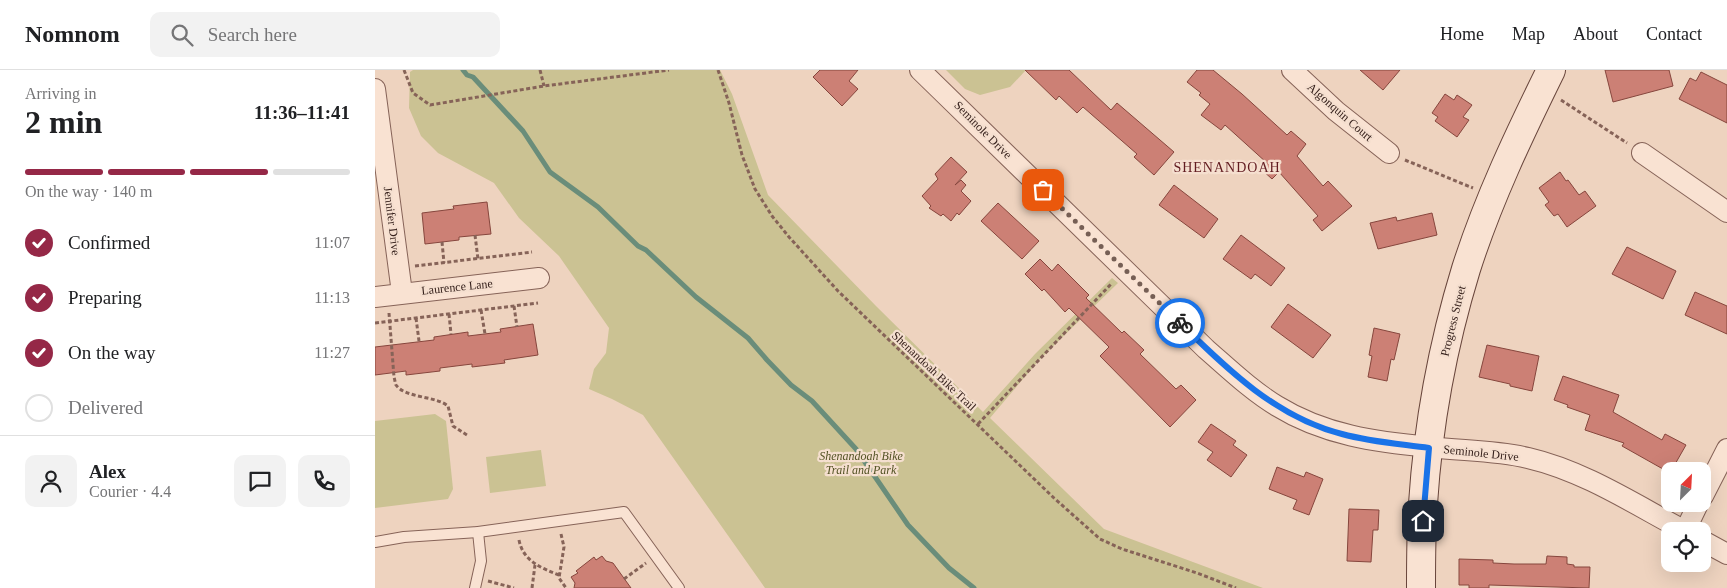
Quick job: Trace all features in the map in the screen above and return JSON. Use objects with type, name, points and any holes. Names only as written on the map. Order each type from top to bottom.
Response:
[{"type":"street","name":"Seminole Drive","points":[[920,70],[1206,349],[1277,406],[1306,422],[1343,435],[1429,448],[1506,454],[1553,465],[1592,481],[1668,522]]},
{"type":"street","name":"Algonquin Court","points":[[1292,70],[1336,110],[1389,153]]},
{"type":"street","name":"Progress Street","points":[[1421,588],[1423,505],[1429,448],[1450,329],[1466,270],[1493,197],[1515,144],[1551,70]]},
{"type":"street","name":"Jennifer Drive","points":[[375,89],[402,293]]},
{"type":"street","points":[[1642,152],[1727,212]]},
{"type":"street","name":"Laurence Lane","points":[[375,296],[539,278]]},
{"type":"street","points":[[1711,480],[1727,449]]},
{"type":"street","points":[[1711,545],[1727,554]]},
{"type":"lane","points":[[375,542],[404,537],[478,532],[623,512],[679,588]]},
{"type":"lane","points":[[475,588],[481,561],[478,532]]},
{"type":"path","points":[[405,70],[413,93],[430,105],[544,86],[669,70]]},
{"type":"path","points":[[540,70],[544,86]]},
{"type":"path","name":"Shenandoah Bike Trail","points":[[718,70],[729,103],[746,169],[755,190],[772,216],[802,253],[838,291],[1100,539],[1122,549],[1197,573],[1236,588]]},
{"type":"path","points":[[1558,98],[1642,152]]},
{"type":"path","points":[[1389,153],[1493,197]]},
{"type":"path","points":[[475,235],[478,259]]},
{"type":"path","points":[[442,242],[444,263]]},
{"type":"path","points":[[398,268],[532,252]]},
{"type":"path","points":[[978,424],[1125,270]]},
{"type":"path","points":[[375,324],[538,303]]},
{"type":"path","points":[[514,306],[517,326]]},
{"type":"path","points":[[481,310],[485,334]]},
{"type":"path","points":[[449,314],[451,334]]},
{"type":"path","points":[[416,318],[419,342]]},
{"type":"path","points":[[390,327],[396,386],[405,392],[442,401],[448,406],[453,426],[467,435]]},
{"type":"path","points":[[563,543],[559,578],[566,588]]},
{"type":"path","points":[[520,548],[535,565],[559,575]]},
{"type":"path","points":[[624,578],[645,564]]},
{"type":"path","points":[[532,588],[535,565]]},
{"type":"path","points":[[501,585],[514,588]]},
{"type":"green space","name":"Shenandoah Bike Trail and Park","points":[[413,70],[720,70],[732,94],[768,195],[983,412],[1035,354],[1112,278],[1118,283],[1040,359],[990,418],[1104,529],[1263,588],[765,588],[643,415],[589,389],[594,369],[606,353],[609,328],[559,256],[519,218],[494,183],[438,153],[421,136],[409,108],[410,72]]},
{"type":"green space","points":[[946,70],[1026,70],[1010,87],[980,95],[965,89]]},
{"type":"green space","points":[[435,414],[446,421],[453,489],[448,499],[375,508],[375,421]]},
{"type":"green space","points":[[541,450],[546,486],[490,493],[486,457]]},
{"type":"building","points":[[820,70],[858,70],[849,81],[858,89],[842,106],[813,77]]},
{"type":"building","points":[[1025,70],[1069,70],[1111,110],[1117,103],[1174,152],[1154,175],[1134,157],[1137,154],[1083,107],[1077,113],[1059,96],[1056,100]]},
{"type":"building","points":[[1197,70],[1213,70],[1287,135],[1291,131],[1306,144],[1297,156],[1323,186],[1328,181],[1352,206],[1322,231],[1313,220],[1318,216],[1279,172],[1272,179],[1261,169],[1267,163],[1225,125],[1221,130],[1201,115],[1210,104],[1199,95],[1201,93],[1187,82]]},
{"type":"building","points":[[1360,70],[1400,70],[1383,90]]},
{"type":"building","points":[[1605,70],[1669,70],[1673,86],[1613,102]]},
{"type":"building","points":[[1701,72],[1727,85],[1727,123],[1679,99],[1690,78],[1696,81]]},
{"type":"building","points":[[1445,94],[1454,100],[1457,95],[1472,105],[1463,117],[1469,120],[1457,137],[1435,121],[1438,117],[1432,113]]},
{"type":"building","points":[[951,157],[967,172],[955,185],[961,180],[966,185],[961,191],[971,201],[951,221],[943,214],[941,216],[929,208],[931,206],[922,196],[938,179],[935,174]]},
{"type":"building","points":[[1560,172],[1579,195],[1585,191],[1596,206],[1567,227],[1558,214],[1554,216],[1545,205],[1549,202],[1539,188]]},
{"type":"building","points":[[1174,185],[1218,219],[1204,238],[1159,205]]},
{"type":"building","points":[[487,202],[491,234],[459,237],[459,240],[425,244],[422,213],[454,209],[453,206]]},
{"type":"building","points":[[998,203],[1039,241],[1022,259],[981,221]]},
{"type":"building","points":[[1432,213],[1437,235],[1378,249],[1370,223],[1396,217],[1397,221]]},
{"type":"building","points":[[1241,235],[1285,268],[1271,286],[1255,274],[1251,279],[1223,259]]},
{"type":"building","points":[[1627,247],[1676,271],[1663,299],[1612,274]]},
{"type":"building","points":[[1040,259],[1052,271],[1058,264],[1089,295],[1086,298],[1122,333],[1124,331],[1144,350],[1140,354],[1176,389],[1181,385],[1196,400],[1170,427],[1100,356],[1109,347],[1069,308],[1065,312],[1044,289],[1042,291],[1025,274]]},
{"type":"building","points":[[1695,292],[1727,306],[1727,334],[1685,315]]},
{"type":"building","points":[[1288,304],[1331,335],[1313,358],[1271,327]]},
{"type":"building","points":[[533,324],[538,355],[504,360],[505,363],[472,367],[472,364],[440,368],[440,371],[406,375],[406,371],[375,375],[375,347],[434,340],[434,337],[468,332],[468,336],[501,332],[500,329]]},
{"type":"building","points":[[1374,328],[1400,334],[1394,360],[1391,359],[1387,381],[1368,377],[1372,356],[1369,355]]},
{"type":"building","points":[[1487,345],[1539,356],[1532,391],[1479,377]]},
{"type":"building","points":[[1563,376],[1619,395],[1613,412],[1662,440],[1665,434],[1686,445],[1676,462],[1661,462],[1661,468],[1622,446],[1624,443],[1585,430],[1590,415],[1554,400]]},
{"type":"building","points":[[1211,424],[1236,441],[1233,445],[1247,455],[1231,477],[1207,460],[1213,452],[1198,442]]},
{"type":"building","points":[[1277,467],[1304,477],[1306,472],[1323,479],[1309,515],[1293,509],[1297,500],[1269,489]]},
{"type":"building","points":[[1349,509],[1379,510],[1378,530],[1373,530],[1371,562],[1347,561]]},
{"type":"building","points":[[602,556],[606,561],[613,563],[631,588],[574,588],[575,583],[571,577],[578,573],[576,571],[594,557],[596,560]]},
{"type":"building","points":[[1547,556],[1567,557],[1567,564],[1574,565],[1574,567],[1590,567],[1589,588],[1489,585],[1489,588],[1469,588],[1469,585],[1459,585],[1459,559],[1493,560],[1493,563],[1546,564]]},
{"type":"waterway","points":[[463,70],[467,75],[473,77],[523,131],[550,172],[598,207],[638,246],[646,250],[696,297],[748,338],[791,385],[812,401],[856,449],[908,525],[949,568],[974,588]]},
{"type":"way so far","points":[[1043,190],[1180,323]]},
{"type":"district","name":"SHENANDOAH","points":[[1227,167]]},
{"type":"route","points":[[1180,323],[1206,349],[1261,395],[1306,422],[1343,435],[1429,448],[1423,521]]}]
